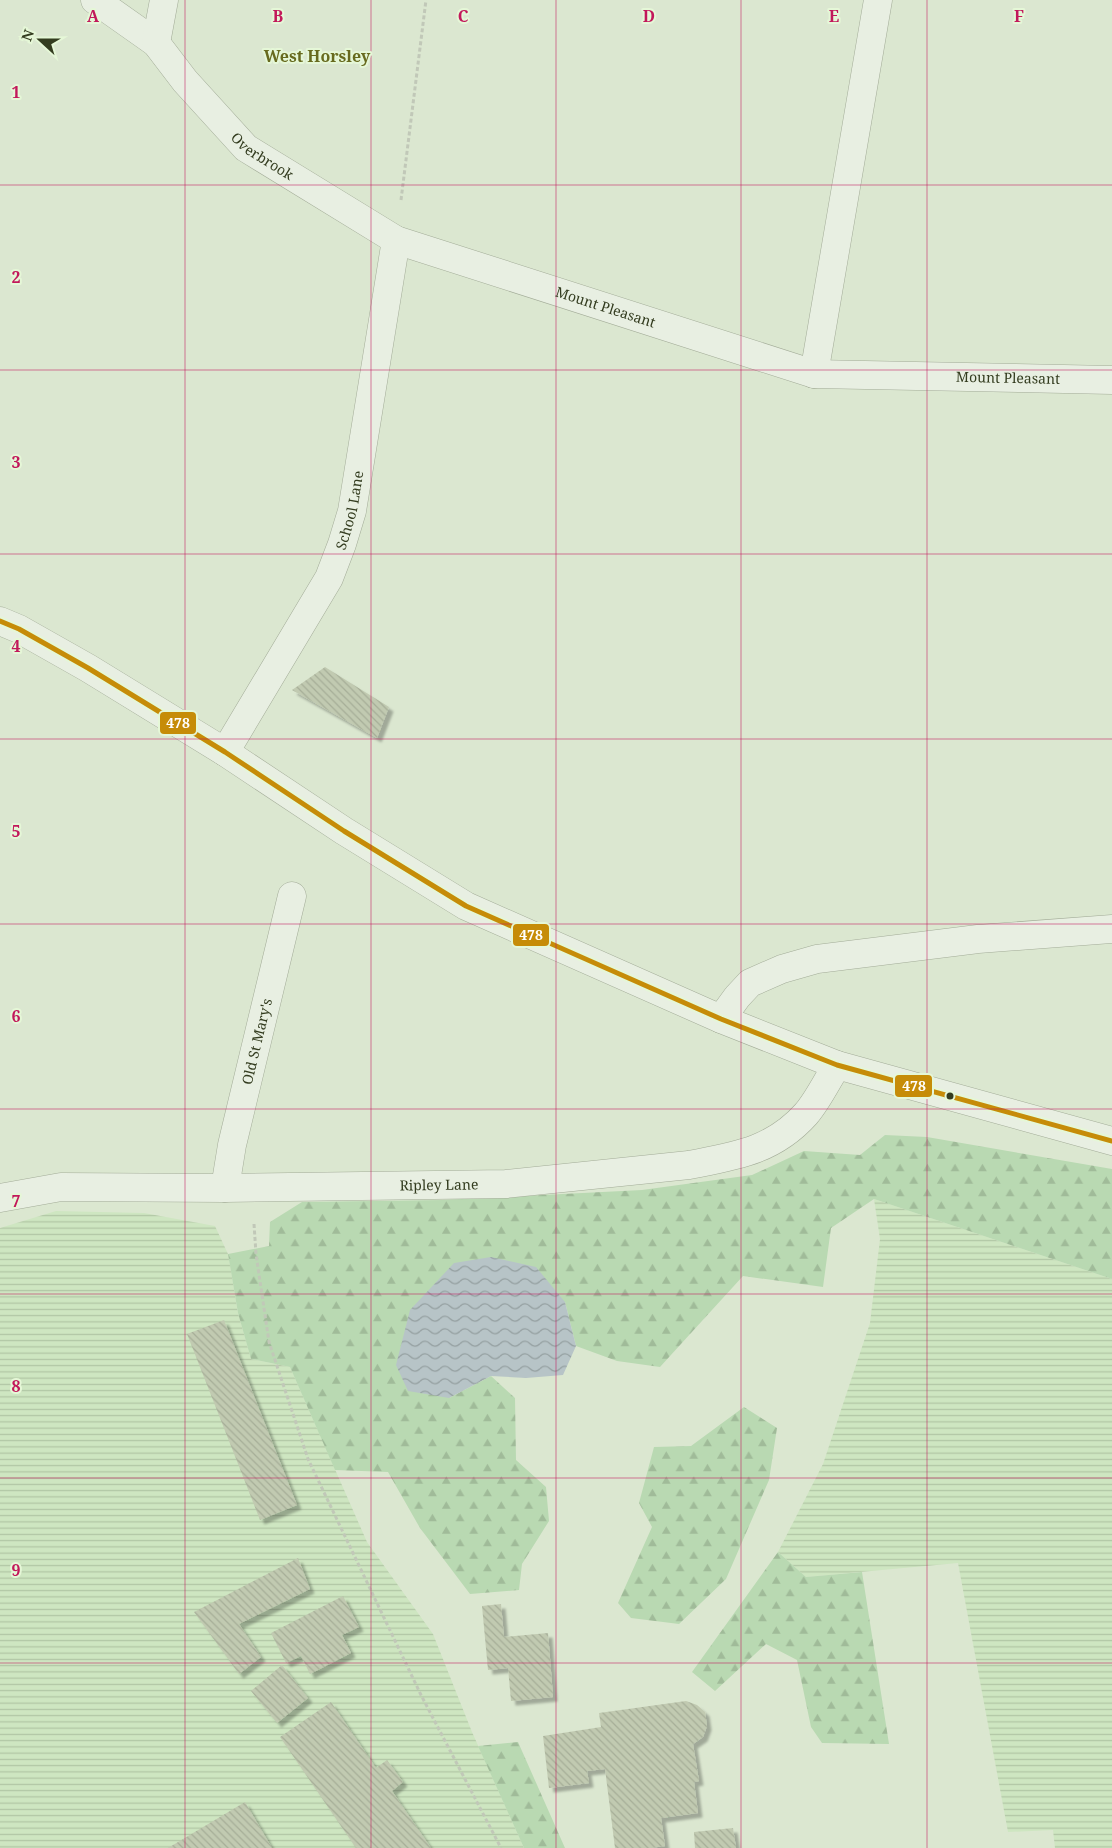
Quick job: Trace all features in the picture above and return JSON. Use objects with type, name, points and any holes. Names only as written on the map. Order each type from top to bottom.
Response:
[{"type":"street","name":"Overbrook","points":[[96,0],[156,43],[185,81],[246,148],[396,240]]},
{"type":"street","points":[[156,43],[164,0]]},
{"type":"street","points":[[814,374],[878,0]]},
{"type":"street","name":"Mount Pleasant","points":[[396,240],[814,374],[1112,380]]},
{"type":"street","name":"School Lane","points":[[225,752],[329,578],[342,544],[352,511],[396,240]]},
{"type":"street","points":[[0,621],[19,629],[88,668],[225,752],[344,831],[466,906],[721,1018],[836,1065],[1112,1141]]},
{"type":"street","name":"Old St Mary's","points":[[238,1188],[232,1145],[292,896]]},
{"type":"street","points":[[721,1018],[750,983],[782,969],[818,959],[978,939],[1112,930]]},
{"type":"street","name":"Ripley Lane","points":[[0,1198],[61,1187],[238,1188],[506,1184],[628,1172],[718,1159],[762,1147],[785,1134],[807,1112],[836,1065]]},
{"type":"path","points":[[396,240],[426,0]]},
{"type":"path","points":[[238,1188],[256,1254],[268,1342],[308,1459],[417,1686],[501,1848]]},
{"type":"green space","points":[[885,1135],[927,1137],[1112,1169],[1112,1279],[874,1199],[831,1228],[823,1287],[743,1276],[660,1367],[617,1361],[576,1346],[565,1302],[449,1398],[491,1376],[515,1398],[516,1460],[546,1487],[549,1521],[522,1564],[519,1590],[470,1594],[420,1528],[388,1472],[335,1470],[290,1367],[251,1359],[238,1313],[228,1254],[269,1246],[270,1222],[302,1202],[442,1200],[642,1190],[752,1175],[804,1151],[860,1155]]},
{"type":"green space","points":[[874,1199],[1112,1279],[1112,1848],[1055,1848],[1053,1830],[1008,1832],[958,1563],[806,1577],[778,1552],[823,1464],[870,1323],[880,1239]]},
{"type":"green space","points":[[56,1211],[144,1213],[215,1226],[228,1254],[238,1313],[251,1359],[290,1367],[367,1542],[433,1634],[472,1732],[524,1848],[0,1848],[0,1228]]},
{"type":"green space","points":[[744,1407],[777,1428],[769,1480],[726,1579],[679,1624],[631,1618],[618,1603],[652,1527],[639,1503],[654,1447],[691,1446]]},
{"type":"green space","points":[[778,1552],[806,1577],[862,1572],[889,1744],[822,1743],[811,1727],[797,1660],[766,1644],[715,1691],[692,1672]]},
{"type":"green space","points":[[518,1742],[565,1848],[524,1848],[478,1746]]},
{"type":"water","points":[[491,1257],[536,1267],[565,1302],[576,1346],[563,1375],[526,1378],[491,1376],[449,1398],[408,1391],[396,1365],[410,1310],[454,1263]]},
{"type":"building","points":[[325,667],[389,707],[377,738],[292,690]]},
{"type":"building","points":[[224,1320],[297,1505],[260,1520],[187,1334]]},
{"type":"building","points":[[298,1558],[310,1589],[239,1624],[261,1657],[239,1674],[194,1612]]},
{"type":"building","points":[[343,1596],[359,1627],[342,1635],[351,1653],[310,1674],[301,1656],[286,1663],[271,1633]]},
{"type":"building","points":[[501,1604],[504,1637],[548,1633],[553,1697],[511,1701],[508,1668],[488,1670],[482,1606]]},
{"type":"building","points":[[282,1665],[308,1698],[277,1723],[251,1691]]},
{"type":"building","points":[[686,1701],[697,1705],[705,1712],[707,1726],[703,1737],[693,1744],[699,1781],[694,1782],[698,1813],[661,1818],[665,1846],[615,1848],[605,1769],[587,1771],[589,1783],[549,1788],[543,1736],[601,1727],[599,1713]]},
{"type":"building","points":[[331,1702],[376,1768],[387,1760],[403,1782],[392,1791],[431,1848],[356,1848],[280,1737]]},
{"type":"building","points":[[245,1802],[272,1848],[168,1848]]},
{"type":"building","points":[[733,1828],[736,1848],[695,1848],[694,1832]]},
{"type":"transit line","name":"478","points":[[0,621],[19,629],[88,668],[225,752],[344,831],[466,906],[721,1019],[837,1065],[1112,1141]]},
{"type":"district","name":"West Horsley","points":[[317,56]]}]
